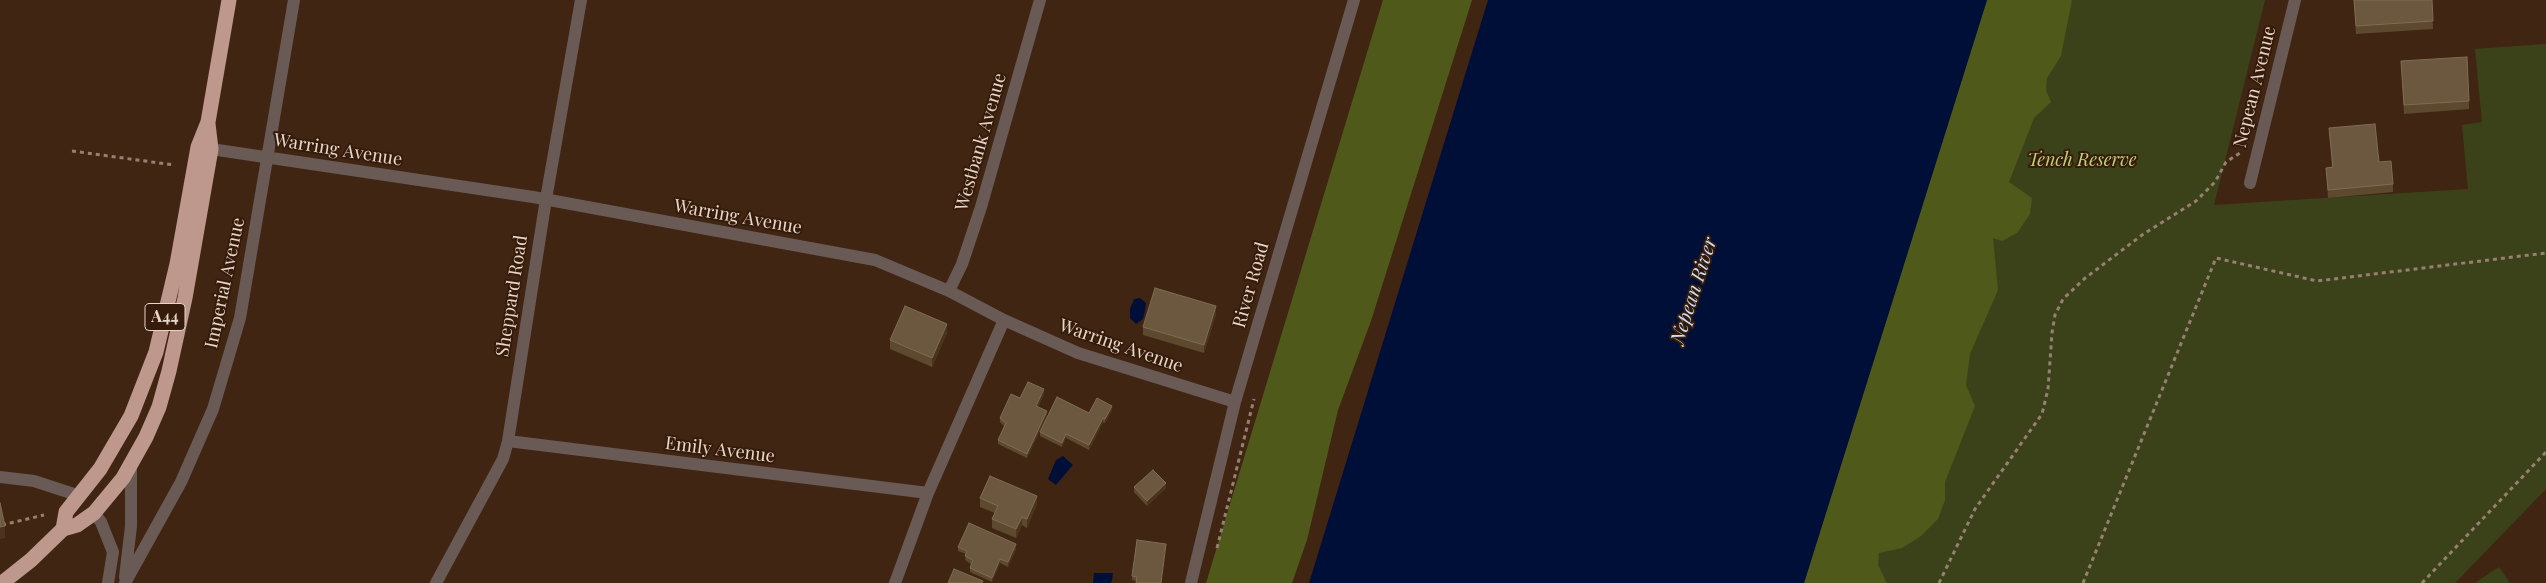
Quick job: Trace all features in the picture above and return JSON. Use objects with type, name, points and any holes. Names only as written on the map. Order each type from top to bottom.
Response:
[{"type":"highway","name":"A44","points":[[63,529],[66,512],[100,468],[131,416],[145,383],[168,306],[198,147],[208,122],[229,0]]},
{"type":"highway","name":"A44","points":[[2,583],[31,560],[63,529],[77,525],[94,514],[113,492],[131,465],[153,422],[169,372],[185,298],[211,149],[208,122]]},
{"type":"highway","points":[[80,496],[94,514]]},
{"type":"street","name":"Imperial Avenue","points":[[124,583],[181,482],[213,409],[240,318],[294,0]]},
{"type":"street","name":"Sheppard Road","points":[[436,583],[503,459],[508,442],[546,199],[580,0]]},
{"type":"street","name":"Westbank Avenue","points":[[950,291],[962,264],[981,207],[1040,0]]},
{"type":"street","name":"River Road","points":[[1191,583],[1235,402],[1354,0]]},
{"type":"street","name":"Nepean Avenue","points":[[2250,183],[2295,0]]},
{"type":"street","name":"Warring Avenue","points":[[211,149],[546,199],[874,260],[950,291],[1004,320],[1090,358],[1235,402]]},
{"type":"street","points":[[895,583],[928,493],[1004,320]]},
{"type":"street","name":"Emily Avenue","points":[[508,442],[928,493]]},
{"type":"street","points":[[124,583],[131,526],[131,465]]},
{"type":"street","points":[[0,477],[34,480],[80,496]]},
{"type":"street","points":[[94,514],[101,522],[113,552],[108,583]]},
{"type":"path","points":[[1939,583],[1975,509],[2042,414],[2048,389],[2055,315],[2063,299],[2084,279],[2142,235],[2196,201],[2215,182],[2226,162],[2260,140]]},
{"type":"path","points":[[72,150],[174,164]]},
{"type":"path","points":[[2082,583],[2216,258],[2317,281],[2546,253]]},
{"type":"path","points":[[2422,583],[2546,452]]},
{"type":"path","points":[[2,524],[44,515]]},
{"type":"green space","points":[[1383,0],[1472,0],[1371,321],[1338,410],[1307,540],[1292,583],[1206,583]]},
{"type":"green space","name":"Tench Reserve","points":[[1987,0],[2265,0],[2214,205],[2468,189],[2462,125],[2482,122],[2475,49],[2546,44],[2546,489],[2455,583],[1804,583]]},
{"type":"green space","points":[[1987,0],[2072,0],[2061,56],[2047,78],[2046,90],[2051,102],[2034,118],[2009,182],[2032,198],[2030,214],[2017,233],[2002,241],[1993,238],[1998,290],[1970,354],[1966,385],[1975,406],[1945,482],[1945,500],[1938,519],[1921,536],[1902,548],[1879,553],[1878,565],[1887,583],[1804,583]]},
{"type":"green space","points":[[2499,567],[2510,583],[2475,583]]},
{"type":"water","name":"Nepean River","points":[[1488,0],[1987,0],[1804,583],[1309,583]]},
{"type":"water","points":[[1140,298],[1146,303],[1145,311],[1143,319],[1136,324],[1130,318],[1130,309],[1134,299]]},
{"type":"water","points":[[1063,456],[1073,465],[1056,485],[1048,479],[1056,460]]},
{"type":"water","points":[[1094,573],[1113,573],[1112,581],[1110,583],[1093,583]]},
{"type":"building","points":[[2354,0],[2432,0],[2433,21],[2356,26]]},
{"type":"building","points":[[2467,57],[2469,101],[2404,105],[2401,61]]},
{"type":"building","points":[[2375,124],[2379,162],[2391,161],[2393,184],[2328,190],[2326,168],[2333,167],[2329,128]]},
{"type":"building","points":[[1155,288],[1216,306],[1204,345],[1143,327]]},
{"type":"building","points":[[905,306],[947,324],[932,358],[890,340]]},
{"type":"building","points":[[1028,382],[1044,389],[1036,406],[1047,411],[1027,454],[998,440],[1006,423],[1000,418],[1011,394],[1020,398]]},
{"type":"building","points":[[1057,397],[1089,413],[1097,398],[1112,406],[1105,419],[1103,418],[1089,445],[1066,434],[1062,443],[1040,432]]},
{"type":"building","points":[[1153,470],[1166,483],[1147,501],[1134,487]]},
{"type":"building","points":[[990,476],[1037,496],[1027,519],[1022,517],[1016,529],[992,519],[998,506],[980,498]]},
{"type":"building","points":[[0,503],[5,526],[0,527]]},
{"type":"building","points":[[969,523],[1016,544],[1008,562],[1000,559],[992,578],[970,568],[973,560],[965,556],[967,551],[958,547]]},
{"type":"building","points":[[1137,540],[1166,544],[1161,583],[1136,583],[1137,577],[1132,576]]},
{"type":"building","points":[[954,569],[983,581],[982,583],[948,583]]}]
